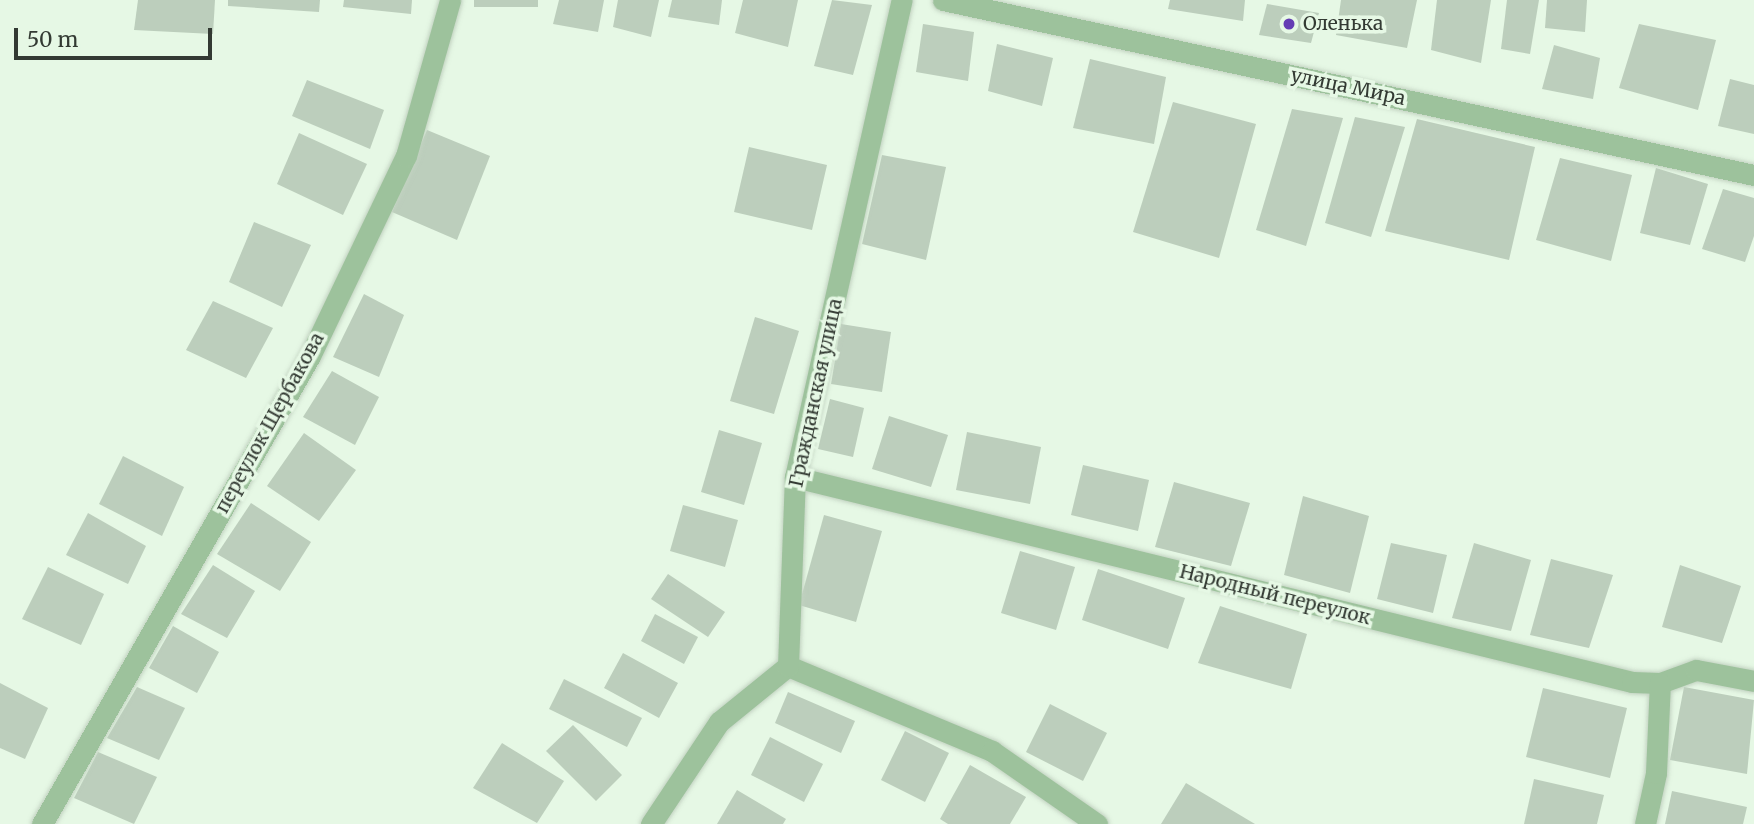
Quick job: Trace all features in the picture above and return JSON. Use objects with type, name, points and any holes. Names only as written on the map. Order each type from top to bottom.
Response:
[{"type":"street","name":"переулок Щербакова","points":[[42,824],[310,356],[406,156],[450,0]]},
{"type":"street","name":"Гражданская улица","points":[[788,666],[795,477],[902,0]]},
{"type":"street","name":"улица Мира","points":[[943,0],[1754,175]]},
{"type":"street","name":"Народный переулок","points":[[795,477],[1632,682],[1661,683],[1696,670],[1754,681]]},
{"type":"street","points":[[651,824],[719,722],[788,666],[992,751],[1097,824]]},
{"type":"street","points":[[1644,824],[1656,773],[1661,683]]},
{"type":"building","points":[[138,0],[215,0],[213,34],[134,30]]},
{"type":"building","points":[[228,0],[320,0],[319,12],[228,6]]},
{"type":"building","points":[[344,0],[412,0],[411,14],[343,7]]},
{"type":"building","points":[[474,0],[538,0],[538,7],[474,7]]},
{"type":"building","points":[[559,0],[604,0],[598,32],[553,24]]},
{"type":"building","points":[[618,0],[659,0],[651,37],[613,27]]},
{"type":"building","points":[[672,0],[722,0],[719,25],[668,17]]},
{"type":"building","points":[[743,0],[798,0],[788,47],[735,33]]},
{"type":"building","points":[[832,0],[872,5],[853,75],[814,66]]},
{"type":"building","points":[[1170,0],[1245,0],[1243,21],[1168,9]]},
{"type":"building","points":[[1341,0],[1417,0],[1407,48],[1336,35]]},
{"type":"building","points":[[1437,0],[1491,0],[1481,63],[1431,50]]},
{"type":"building","points":[[1507,0],[1539,0],[1530,54],[1501,49]]},
{"type":"building","points":[[1547,0],[1587,0],[1585,32],[1545,28]]},
{"type":"building","name":"Оленька","points":[[1267,4],[1319,13],[1311,43],[1259,35]]},
{"type":"building","points":[[923,24],[974,32],[968,81],[916,72]]},
{"type":"building","points":[[1639,24],[1716,40],[1698,110],[1619,88]]},
{"type":"building","points":[[997,44],[1053,58],[1042,106],[988,91]]},
{"type":"building","points":[[1554,45],[1600,58],[1593,99],[1542,89]]},
{"type":"building","points":[[1090,59],[1166,77],[1154,144],[1073,128]]},
{"type":"building","points":[[1730,79],[1754,85],[1754,134],[1718,126]]},
{"type":"building","points":[[307,80],[384,110],[370,149],[292,116]]},
{"type":"building","points":[[1173,102],[1256,124],[1219,258],[1133,232]]},
{"type":"building","points":[[1292,109],[1343,118],[1306,246],[1256,230]]},
{"type":"building","points":[[1355,117],[1405,127],[1371,237],[1325,223]]},
{"type":"building","points":[[1417,119],[1535,147],[1509,260],[1385,231]]},
{"type":"building","points":[[427,130],[490,156],[457,240],[392,212]]},
{"type":"building","points":[[299,133],[367,164],[343,215],[277,184]]},
{"type":"building","points":[[749,147],[827,165],[812,230],[734,212]]},
{"type":"building","points":[[882,155],[946,167],[926,260],[862,244]]},
{"type":"building","points":[[1560,158],[1632,175],[1611,261],[1536,240]]},
{"type":"building","points":[[1656,168],[1708,184],[1690,245],[1640,233]]},
{"type":"building","points":[[1723,189],[1754,198],[1754,236],[1745,262],[1702,249]]},
{"type":"building","points":[[254,222],[311,245],[282,307],[229,282]]},
{"type":"building","points":[[364,294],[404,315],[379,377],[333,357]]},
{"type":"building","points":[[213,301],[273,328],[246,378],[186,350]]},
{"type":"building","points":[[755,317],[799,331],[774,414],[730,401]]},
{"type":"building","points":[[841,324],[891,332],[882,392],[831,384]]},
{"type":"building","points":[[332,371],[379,397],[355,445],[303,417]]},
{"type":"building","points":[[830,399],[864,408],[853,457],[818,449]]},
{"type":"building","points":[[889,416],[948,435],[931,487],[872,469]]},
{"type":"building","points":[[719,430],[762,443],[744,505],[701,492]]},
{"type":"building","points":[[967,432],[1041,447],[1030,504],[956,490]]},
{"type":"building","points":[[304,433],[356,470],[319,521],[267,486]]},
{"type":"building","points":[[123,456],[184,487],[162,536],[99,504]]},
{"type":"building","points":[[1083,465],[1149,480],[1138,531],[1071,515]]},
{"type":"building","points":[[1174,482],[1250,503],[1231,566],[1155,547]]},
{"type":"building","points":[[1303,496],[1369,516],[1350,593],[1284,575]]},
{"type":"building","points":[[251,503],[311,542],[280,591],[217,554]]},
{"type":"building","points":[[683,505],[738,520],[725,567],[670,551]]},
{"type":"building","points":[[88,513],[146,546],[128,584],[66,555]]},
{"type":"building","points":[[824,515],[882,531],[856,622],[799,605]]},
{"type":"building","points":[[1391,543],[1447,555],[1433,613],[1377,599]]},
{"type":"building","points":[[1474,543],[1531,560],[1511,631],[1452,618]]},
{"type":"building","points":[[1020,551],[1075,567],[1056,630],[1001,613]]},
{"type":"building","points":[[1551,559],[1613,575],[1589,648],[1530,635]]},
{"type":"building","points":[[213,565],[255,591],[227,638],[181,614]]},
{"type":"building","points":[[1680,565],[1741,586],[1722,643],[1662,627]]},
{"type":"building","points":[[48,567],[104,594],[81,645],[22,619]]},
{"type":"building","points":[[1098,569],[1185,598],[1168,649],[1082,620]]},
{"type":"building","points":[[668,574],[725,612],[708,637],[651,599]]},
{"type":"building","points":[[1220,606],[1307,634],[1291,689],[1198,663]]},
{"type":"building","points":[[655,614],[698,637],[684,664],[641,641]]},
{"type":"building","points":[[173,626],[219,652],[197,693],[149,668]]},
{"type":"building","points":[[623,653],[678,683],[659,718],[604,688]]},
{"type":"building","points":[[564,679],[642,718],[627,747],[549,709]]},
{"type":"building","points":[[0,683],[48,708],[25,759],[0,748]]},
{"type":"building","points":[[137,687],[185,708],[159,760],[107,738]]},
{"type":"building","points":[[1684,687],[1754,700],[1747,774],[1670,760]]},
{"type":"building","points":[[1543,688],[1627,708],[1610,778],[1526,757]]},
{"type":"building","points":[[788,692],[855,721],[841,753],[775,723]]},
{"type":"building","points":[[1050,704],[1107,733],[1083,781],[1026,752]]},
{"type":"building","points":[[573,725],[622,775],[596,801],[546,751]]},
{"type":"building","points":[[905,731],[949,753],[925,802],[881,780]]},
{"type":"building","points":[[770,737],[823,764],[804,802],[751,775]]},
{"type":"building","points":[[502,743],[564,781],[537,823],[473,788]]},
{"type":"building","points":[[98,752],[157,777],[134,824],[74,798]]},
{"type":"building","points":[[970,765],[1026,797],[1010,824],[948,824],[940,819]]},
{"type":"building","points":[[1534,779],[1604,795],[1597,824],[1524,824]]},
{"type":"building","points":[[1186,783],[1255,824],[1161,824]]},
{"type":"building","points":[[737,790],[786,819],[783,824],[717,824]]},
{"type":"building","points":[[1672,791],[1747,807],[1743,824],[1665,824]]},
{"type":"place","name":"Оленька","points":[[1289,24]]}]
